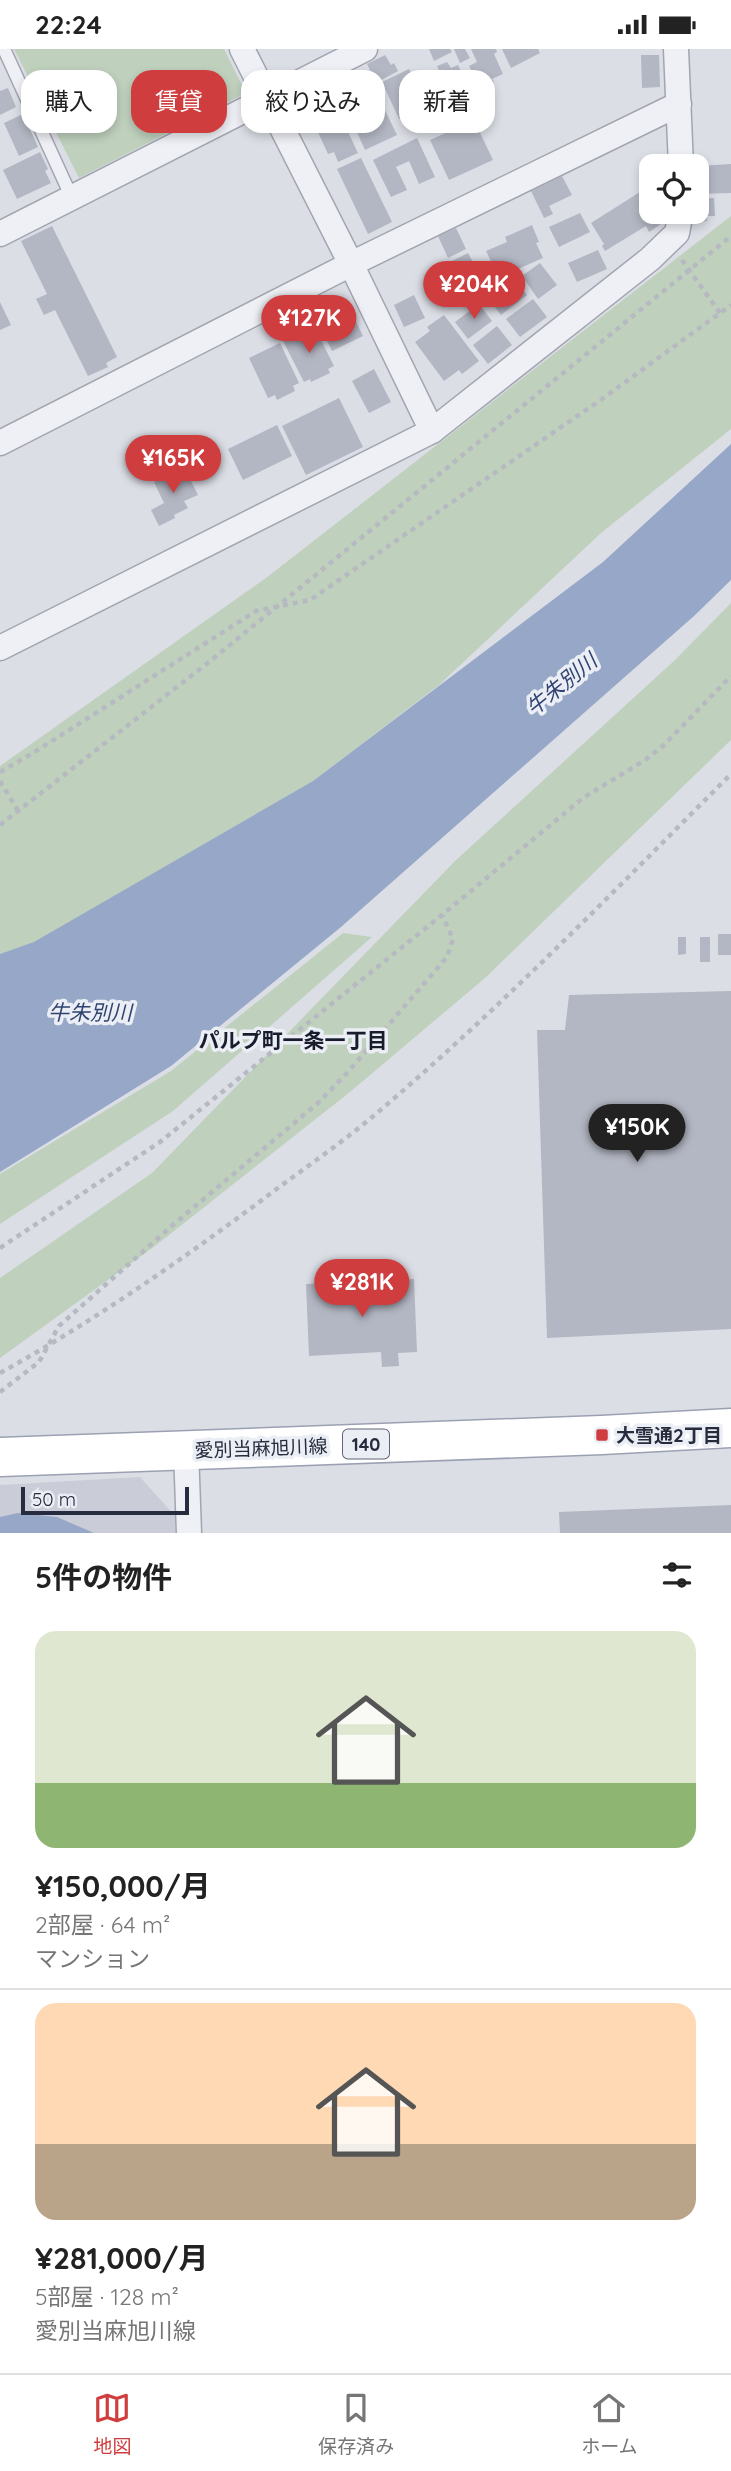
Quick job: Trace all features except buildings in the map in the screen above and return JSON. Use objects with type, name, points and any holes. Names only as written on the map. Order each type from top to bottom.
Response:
[{"type":"main road","name":"愛別当麻旭川線","points":[[0,1457],[602,1435],[731,1427]]},
{"type":"street","points":[[242,49],[253,70]]},
{"type":"street","points":[[322,70],[365,49]]},
{"type":"street","points":[[676,49],[680,154]]},
{"type":"street","points":[[0,443],[351,264],[678,104]]},
{"type":"street","points":[[0,234],[241,110]]},
{"type":"street","points":[[285,133],[432,431]]},
{"type":"street","points":[[0,648],[432,431],[650,259],[677,233],[679,224]]},
{"type":"street","points":[[186,1450],[189,1533]]},
{"type":"lane","points":[[4,49],[72,198]]},
{"type":"path","points":[[0,825],[209,662],[731,236]]},
{"type":"path","points":[[679,254],[720,313]]},
{"type":"path","points":[[0,772],[33,754],[249,615],[263,608],[310,600],[602,399],[731,305]]},
{"type":"path","points":[[0,1248],[160,1142],[583,798],[663,746],[731,676]]},
{"type":"path","points":[[0,1373],[141,1287],[370,1119],[523,982],[731,773]]},
{"type":"path","points":[[0,781],[18,811]]},
{"type":"path","points":[[0,1392],[32,1369],[59,1326],[174,1224],[318,1103],[347,1073],[447,957],[453,939],[442,915]]},
{"type":"shaded area","points":[[140,1477],[175,1516],[176,1533],[0,1533],[0,1485]]},
{"type":"green space","points":[[14,49],[224,49],[241,83],[241,96],[227,103],[227,70],[131,70],[131,133],[167,133],[79,178],[56,133],[117,133],[117,70],[25,70]]},
{"type":"green space","points":[[731,216],[731,429],[601,533],[439,685],[313,781],[34,943],[0,954],[0,766],[266,578]]},
{"type":"green space","points":[[731,603],[731,740],[485,978],[350,1092],[155,1246],[0,1358],[0,1278],[152,1173],[455,861],[675,660]]},
{"type":"green space","points":[[343,933],[372,937],[173,1111],[0,1224],[0,1174],[171,1071]]},
{"type":"water","name":"牛朱別川","points":[[731,444],[731,580],[694,616],[341,927],[171,1066],[0,1172],[0,954],[34,942],[313,781],[603,562]]},
{"type":"water","points":[[18,1513],[57,1517],[94,1533],[0,1533],[0,1517]]},
{"type":"place","name":"大雪通2丁目","points":[[602,1435]]},
{"type":"district","name":"パルプ町一条一丁目","points":[[293,1040]]}]
